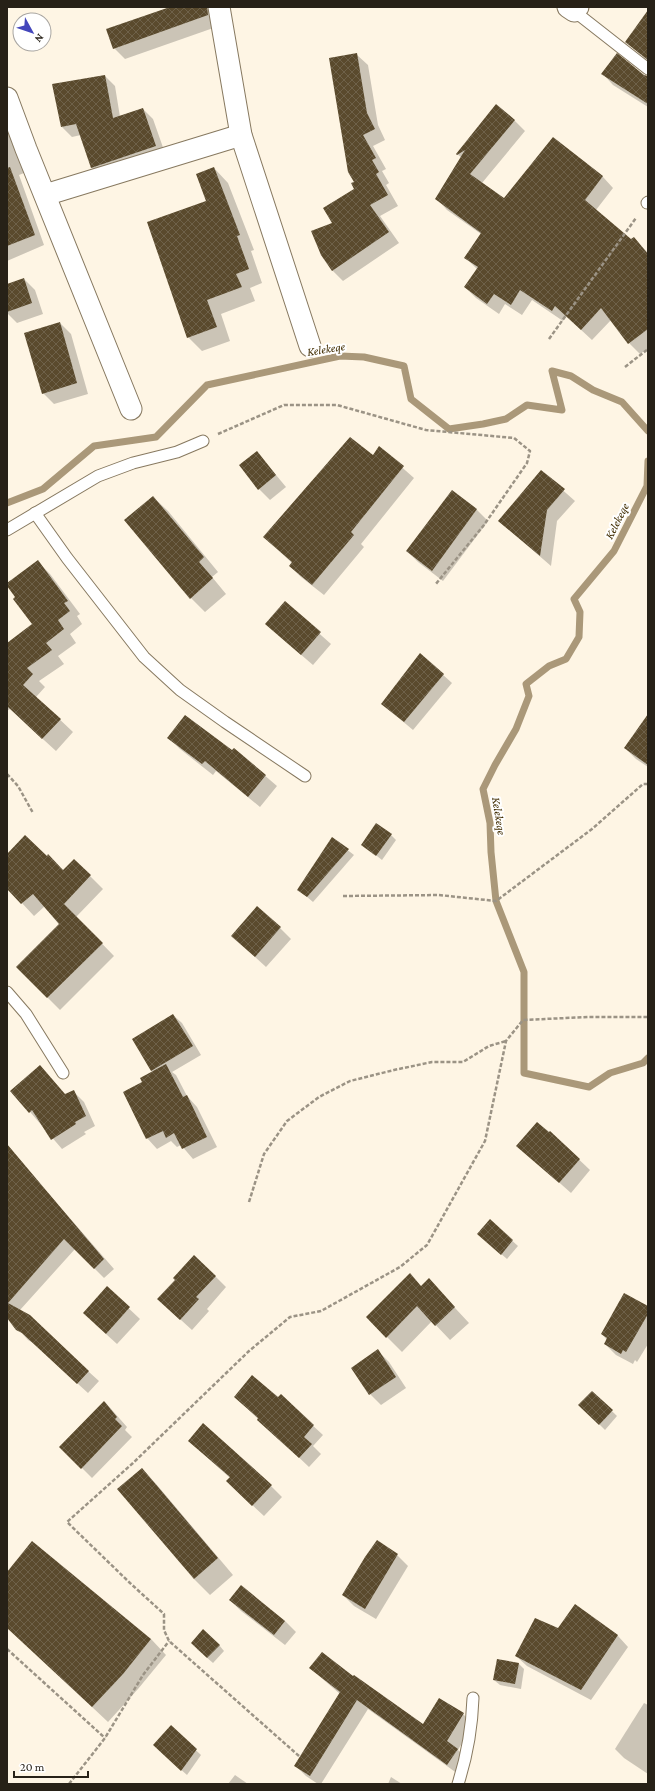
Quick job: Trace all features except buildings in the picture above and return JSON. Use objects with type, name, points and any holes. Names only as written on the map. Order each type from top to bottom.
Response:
[{"type":"street","points":[[219,7],[241,135],[310,346]]},
{"type":"street","points":[[7,98],[131,409]]},
{"type":"street","points":[[45,195],[241,135]]},
{"type":"lane","points":[[573,8],[648,69]]},
{"type":"lane","points":[[7,530],[98,476],[133,463],[177,452],[203,441]]},
{"type":"lane","points":[[35,513],[67,558],[144,657],[180,690],[224,722],[305,776]]},
{"type":"lane","points":[[7,992],[26,1014],[63,1073]]},
{"type":"lane","points":[[458,1784],[465,1760],[473,1713],[473,1698]]},
{"type":"path","points":[[549,339],[648,202]]},
{"type":"path","points":[[625,367],[648,349]]},
{"type":"path","points":[[203,441],[284,405],[337,405],[426,430],[514,438],[530,451],[526,463],[484,525],[435,585]]},
{"type":"path","points":[[7,774],[18,786],[33,813]]},
{"type":"path","points":[[343,896],[439,894],[496,901],[592,829],[643,784],[648,784]]},
{"type":"path","points":[[299,1756],[168,1641],[164,1630],[164,1614],[67,1522],[133,1462],[249,1351],[290,1317],[321,1311],[400,1267],[427,1245],[485,1141],[506,1041],[523,1020],[588,1017],[648,1017]]},
{"type":"path","points":[[248,1202],[264,1154],[287,1121],[319,1097],[350,1081],[394,1070],[432,1062],[463,1062],[489,1046],[506,1041]]},
{"type":"path","points":[[69,1784],[105,1738],[143,1675],[168,1641]]},
{"type":"path","points":[[7,1649],[105,1738]]},
{"type":"waterway","name":"Kelekeqe","points":[[7,503],[43,489],[94,446],[156,437],[207,385],[340,356],[364,357],[404,366],[411,399],[449,429],[506,419],[527,405],[562,410],[552,371],[571,376],[593,390],[622,402],[648,431]]},
{"type":"waterway","name":"Kelekeqe","points":[[648,461],[647,486],[614,551],[574,599],[580,612],[579,637],[566,659],[549,666],[526,684],[529,696],[516,729],[483,789],[490,823],[491,852],[496,901],[524,972],[524,1073],[589,1087],[610,1073],[643,1063],[648,1058]]}]
